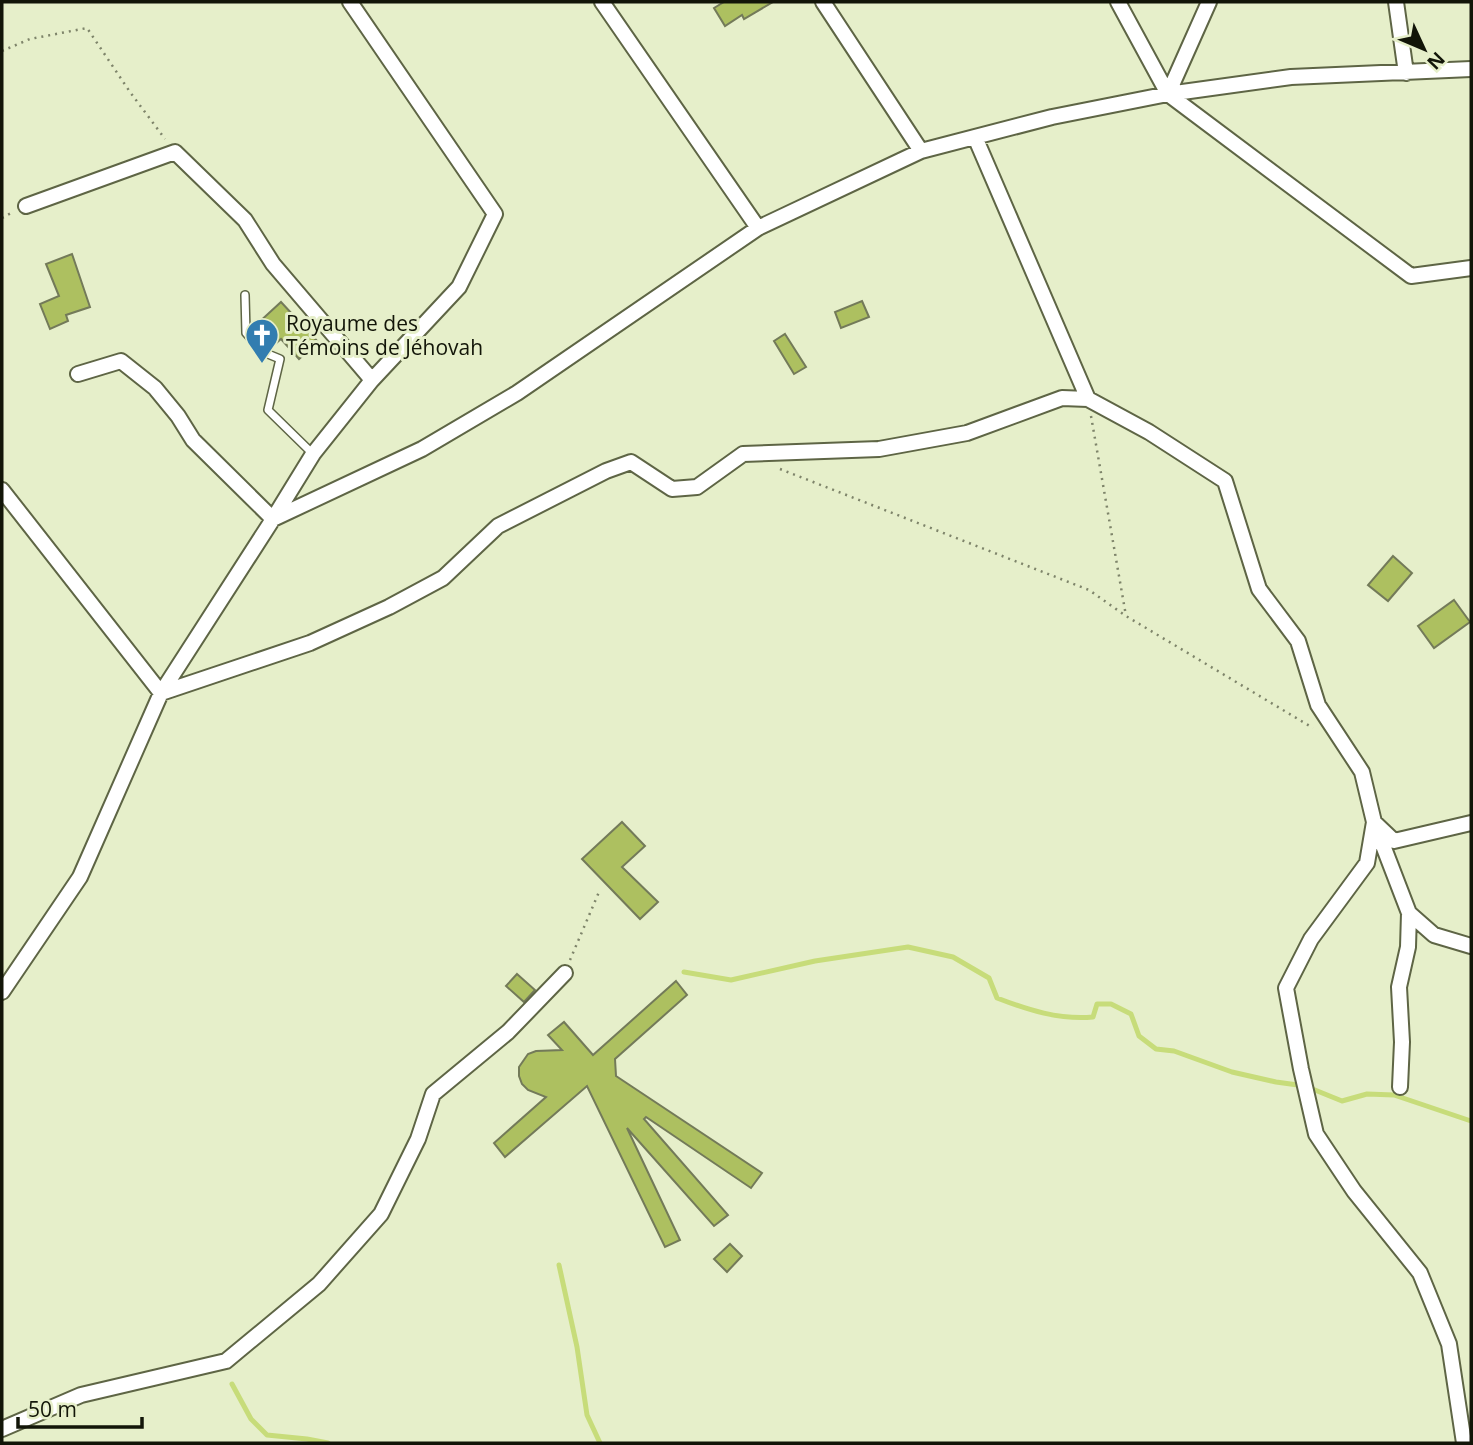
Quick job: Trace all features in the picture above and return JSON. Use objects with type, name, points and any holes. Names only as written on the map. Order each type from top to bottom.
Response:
[{"type":"street","points":[[2,992],[80,877],[161,694],[313,454],[372,380],[459,287],[495,214],[350,2]]},
{"type":"street","points":[[602,2],[758,228]]},
{"type":"street","points":[[823,2],[921,151]]},
{"type":"street","points":[[1118,2],[1168,94],[1411,276],[1471,268]]},
{"type":"street","points":[[1168,94],[1209,2]]},
{"type":"street","points":[[1396,2],[1406,73]]},
{"type":"street","points":[[273,519],[422,449],[517,393],[758,228],[921,151],[1052,117],[1168,94],[1291,77],[1471,69]]},
{"type":"street","points":[[975,137],[1087,399]]},
{"type":"street","points":[[26,206],[175,152],[246,220],[273,264],[372,380]]},
{"type":"street","points":[[78,374],[121,361],[129,366],[155,388],[194,440],[273,519]]},
{"type":"street","points":[[161,694],[310,643],[389,607],[443,578],[498,526],[606,471],[631,462],[672,489],[697,487],[743,454],[879,449],[967,433],[1062,398],[1087,399],[1149,432],[1225,481],[1259,589],[1298,641],[1318,705],[1362,772],[1374,822],[1409,913],[1408,947],[1399,987],[1402,1042],[1400,1087]]},
{"type":"street","points":[[2,489],[161,694]]},
{"type":"street","points":[[1374,822],[1394,841],[1471,823]]},
{"type":"street","points":[[1374,822],[1367,863],[1311,939],[1286,988],[1316,1134],[1354,1191],[1420,1273],[1450,1344],[1464,1443]]},
{"type":"street","points":[[1409,913],[1434,935],[1471,946]]},
{"type":"street","points":[[2,1429],[81,1395],[226,1362],[319,1284],[381,1214],[418,1139],[433,1094],[508,1031],[565,973]]},
{"type":"lane","points":[[245,295],[246,333],[262,352],[280,359],[268,410],[313,454]]},
{"type":"path","points":[[2,51],[30,39],[88,28],[130,92],[175,152]]},
{"type":"path","points":[[1087,399],[1126,616]]},
{"type":"path","points":[[769,464],[1089,590],[1126,616],[1323,734]]},
{"type":"path","points":[[565,973],[599,891]]},
{"type":"building","points":[[724,2],[773,2],[744,19],[742,15],[725,26],[714,8]]},
{"type":"building","points":[[72,254],[90,307],[66,315],[68,321],[50,329],[40,304],[59,296],[46,264]]},
{"type":"building","points":[[862,301],[869,317],[841,328],[835,312]]},
{"type":"building","points":[[281,302],[318,342],[299,359],[281,339],[275,344],[257,324]]},
{"type":"building","points":[[785,334],[806,367],[794,374],[774,341]]},
{"type":"building","points":[[1393,556],[1412,573],[1388,601],[1368,585]]},
{"type":"building","points":[[1454,600],[1470,622],[1434,648],[1418,626]]},
{"type":"building","points":[[622,822],[645,846],[622,867],[658,902],[640,919],[582,859]]},
{"type":"building","points":[[517,974],[535,990],[524,1002],[506,986]]},
{"type":"building","points":[[676,981],[687,995],[615,1059],[616,1076],[762,1173],[751,1188],[646,1117],[644,1119],[728,1215],[714,1226],[627,1128],[680,1240],[665,1247],[587,1086],[505,1157],[494,1143],[546,1097],[528,1090],[522,1084],[519,1067],[528,1054],[562,1050],[548,1035],[564,1022],[593,1055]]},
{"type":"building","points":[[730,1244],[742,1256],[727,1272],[714,1259]]},
{"type":"waterway","points":[[684,972],[731,980],[815,961],[908,947],[953,957],[989,978],[997,998],[1032,1010],[1080,1018],[1093,1017],[1097,1004],[1111,1004],[1131,1014],[1139,1036],[1156,1049],[1174,1051],[1232,1072],[1305,1086],[1342,1101],[1367,1094],[1394,1095],[1471,1121]]},
{"type":"waterway","points":[[559,1265],[577,1347],[587,1415],[600,1443]]},
{"type":"waterway","points":[[232,1384],[251,1419],[267,1435],[328,1443]]},
{"type":"place","name":"Royaume des Témoins de Jéhovah","points":[[262,365]]}]
